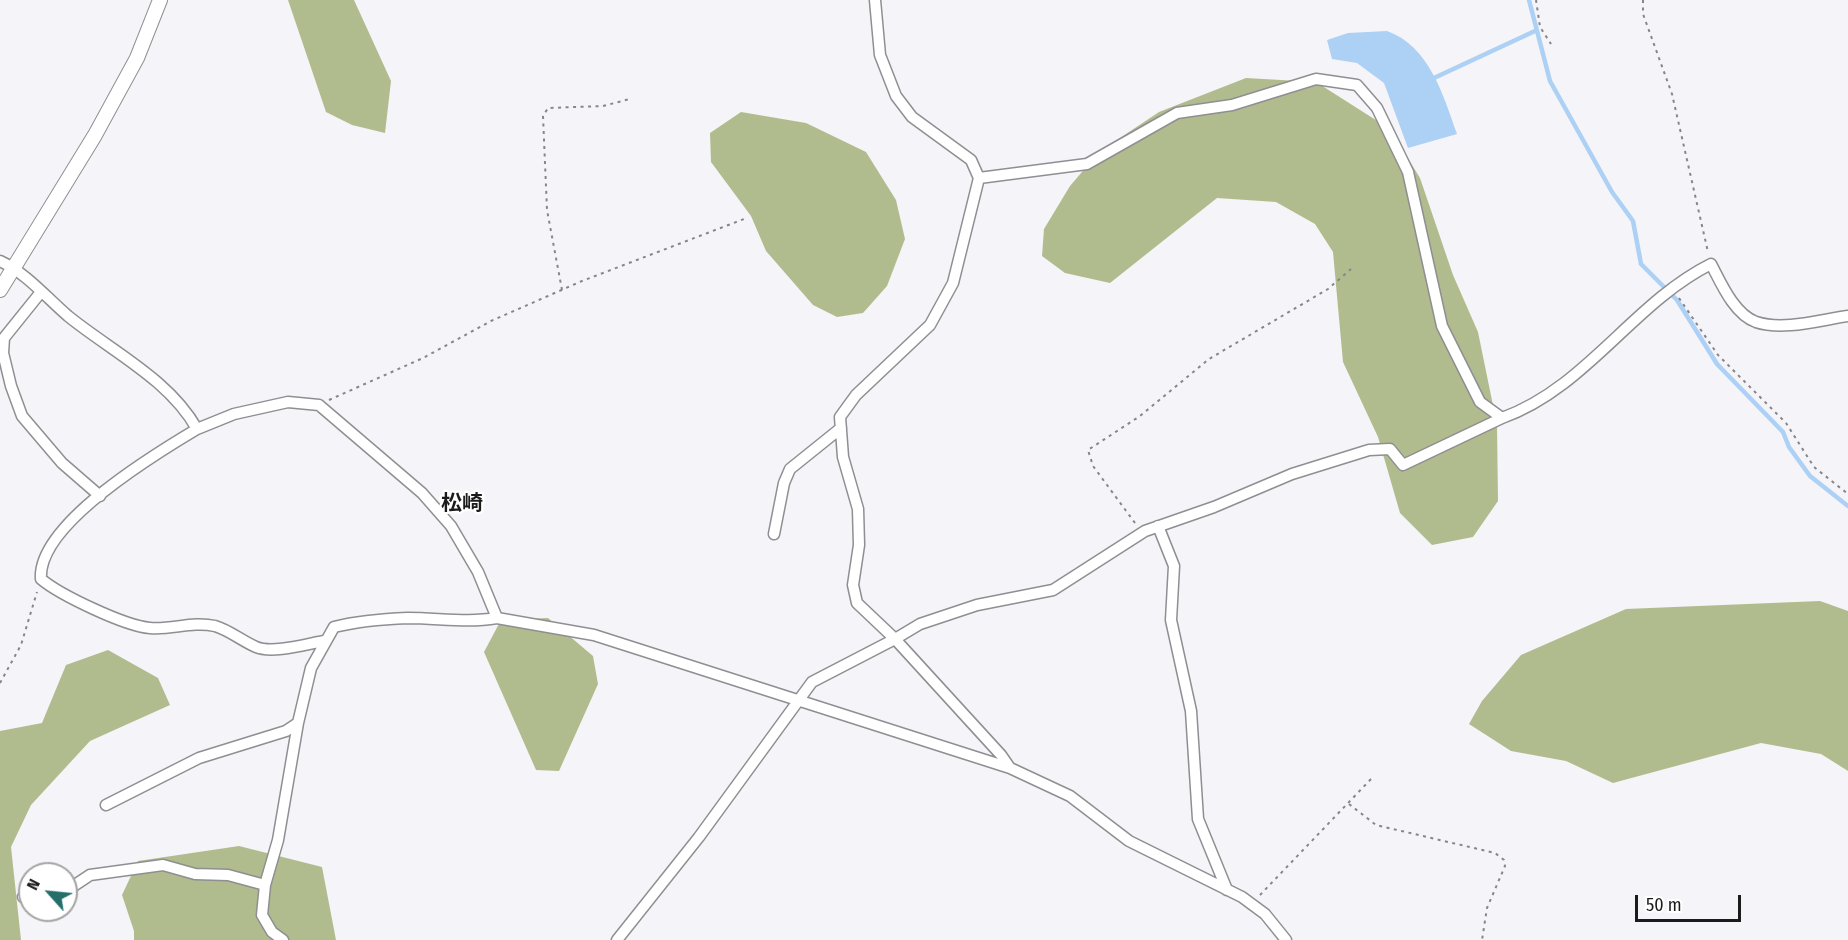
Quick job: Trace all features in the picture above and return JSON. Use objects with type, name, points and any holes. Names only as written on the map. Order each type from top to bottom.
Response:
[{"type":"street","points":[[0,290],[100,126],[137,58],[160,0]]},
{"type":"street","points":[[875,0],[880,55],[896,96],[912,117],[971,160],[980,178],[953,283],[930,325],[856,395],[840,417],[843,457],[858,509],[859,545],[853,585],[857,603],[895,639],[1001,755],[1010,768]]},
{"type":"street","points":[[980,178],[1087,164],[1177,113],[1232,105],[1316,79],[1357,85],[1377,108],[1408,172],[1442,326],[1480,402],[1502,418]]},
{"type":"street","points":[[0,261],[14,267],[76,322],[161,386],[187,411],[197,429]]},
{"type":"street","points":[[617,940],[699,837],[812,682],[920,624],[977,605],[1053,590],[1142,533],[1214,507],[1292,474],[1369,450],[1390,449],[1403,465],[1544,397],[1574,376],[1673,288],[1691,274],[1711,264],[1738,309],[1755,321],[1781,324],[1848,316]]},
{"type":"street","points":[[41,292],[4,338],[3,353],[11,386],[22,416],[63,463],[100,495]]},
{"type":"street","points":[[324,641],[288,648],[259,649],[216,627],[194,624],[150,628],[107,614],[50,587],[41,579],[40,568],[47,552],[74,517],[121,478],[197,429],[234,414],[288,402],[319,405],[422,493],[451,526],[478,572],[497,618]]},
{"type":"street","points":[[774,534],[784,483],[790,469],[841,428]]},
{"type":"street","points":[[1158,526],[1174,566],[1171,620],[1191,711],[1198,819],[1227,890]]},
{"type":"street","points":[[284,940],[272,932],[262,915],[265,885],[278,840],[298,723],[311,668],[324,641],[334,627],[358,622],[410,618],[471,622],[497,618],[594,635],[1010,768],[1070,796],[1129,841],[1252,904],[1265,914],[1282,937],[1269,940]]},
{"type":"street","points":[[106,805],[199,758],[286,731],[298,723]]},
{"type":"street","points":[[78,883],[90,875],[163,865],[195,874],[228,875],[265,885]]},
{"type":"path","points":[[1536,0],[1540,27],[1551,44]]},
{"type":"path","points":[[1643,0],[1643,14],[1672,94],[1711,264]]},
{"type":"path","points":[[562,290],[547,210],[543,116],[548,108],[603,106],[630,99]]},
{"type":"path","points":[[319,405],[423,358],[491,321],[562,290],[744,219]]},
{"type":"path","points":[[1142,533],[1093,466],[1088,450],[1140,416],[1209,359],[1328,289],[1351,269]]},
{"type":"path","points":[[1673,288],[1718,355],[1786,423],[1814,467],[1848,494]]},
{"type":"path","points":[[0,683],[21,645],[41,579]]},
{"type":"path","points":[[1252,904],[1372,778]]},
{"type":"path","points":[[1349,804],[1376,825],[1494,853],[1504,860],[1505,866],[1487,908],[1482,940]]},
{"type":"green space","points":[[288,0],[354,0],[391,81],[385,133],[352,125],[326,112]]},
{"type":"green space","points":[[1246,78],[1316,82],[1390,129],[1420,178],[1453,275],[1478,332],[1497,425],[1498,501],[1473,537],[1432,545],[1400,513],[1378,437],[1343,362],[1333,252],[1315,224],[1276,202],[1217,198],[1110,283],[1065,273],[1042,256],[1044,229],[1070,186],[1099,152],[1159,112]]},
{"type":"green space","points":[[741,112],[806,123],[866,152],[896,200],[905,239],[887,286],[863,313],[837,317],[813,305],[766,251],[751,216],[711,162],[710,133]]},
{"type":"green space","points":[[1820,601],[1848,611],[1848,771],[1821,754],[1761,743],[1613,783],[1566,761],[1511,751],[1469,724],[1482,701],[1521,655],[1626,609]]},
{"type":"green space","points":[[548,618],[593,656],[598,684],[559,771],[536,770],[484,652],[501,620]]},
{"type":"green space","points":[[108,650],[158,678],[170,705],[90,741],[31,805],[11,847],[21,940],[0,940],[0,731],[42,723],[66,665]]},
{"type":"green space","points":[[239,846],[322,867],[336,940],[134,940],[134,931],[122,895],[138,861]]},
{"type":"water","points":[[1387,31],[1414,48],[1424,60],[1440,88],[1457,134],[1408,148],[1384,83],[1357,63],[1332,59],[1327,40],[1348,33]]},
{"type":"waterway","points":[[1529,0],[1550,81],[1612,192],[1633,221],[1641,264],[1677,300],[1717,364],[1783,432],[1789,447],[1810,476],[1848,506]]},
{"type":"waterway","points":[[1434,78],[1535,31]]},
{"type":"district","name":"松崎","points":[[462,504]]}]
